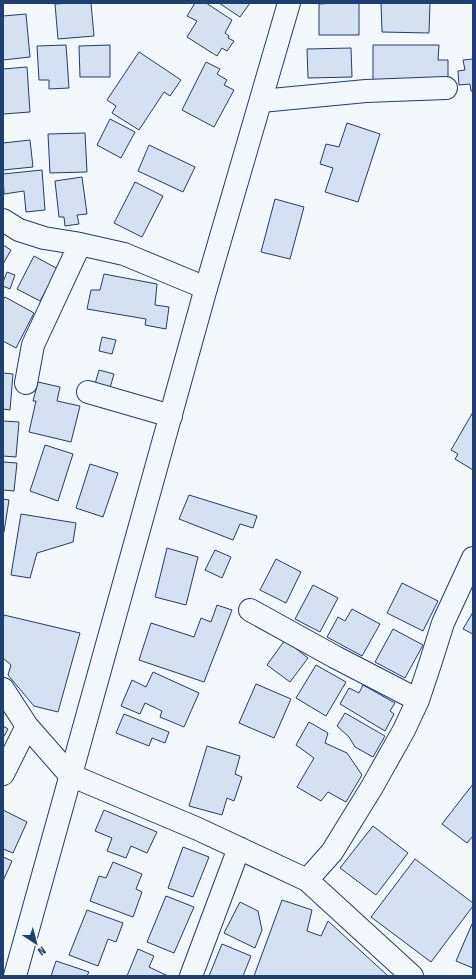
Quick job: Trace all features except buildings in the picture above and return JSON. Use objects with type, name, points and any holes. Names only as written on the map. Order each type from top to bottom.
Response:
[{"type":"street","points":[[15,976],[206,288],[289,3]]},
{"type":"street","points":[[261,101],[366,91],[446,88]]},
{"type":"street","points":[[3,220],[19,230],[44,238],[124,254],[206,288]]},
{"type":"street","points":[[26,383],[33,345],[80,244]]},
{"type":"street","points":[[88,392],[171,416]]},
{"type":"street","points":[[308,880],[332,852],[404,730],[418,700],[443,623],[473,558]]},
{"type":"street","points":[[250,610],[335,657],[418,700]]},
{"type":"street","points":[[3,689],[26,726],[70,775],[191,826],[308,880],[412,976]]},
{"type":"street","points":[[3,774],[26,726]]},
{"type":"street","points":[[191,976],[239,848]]}]
